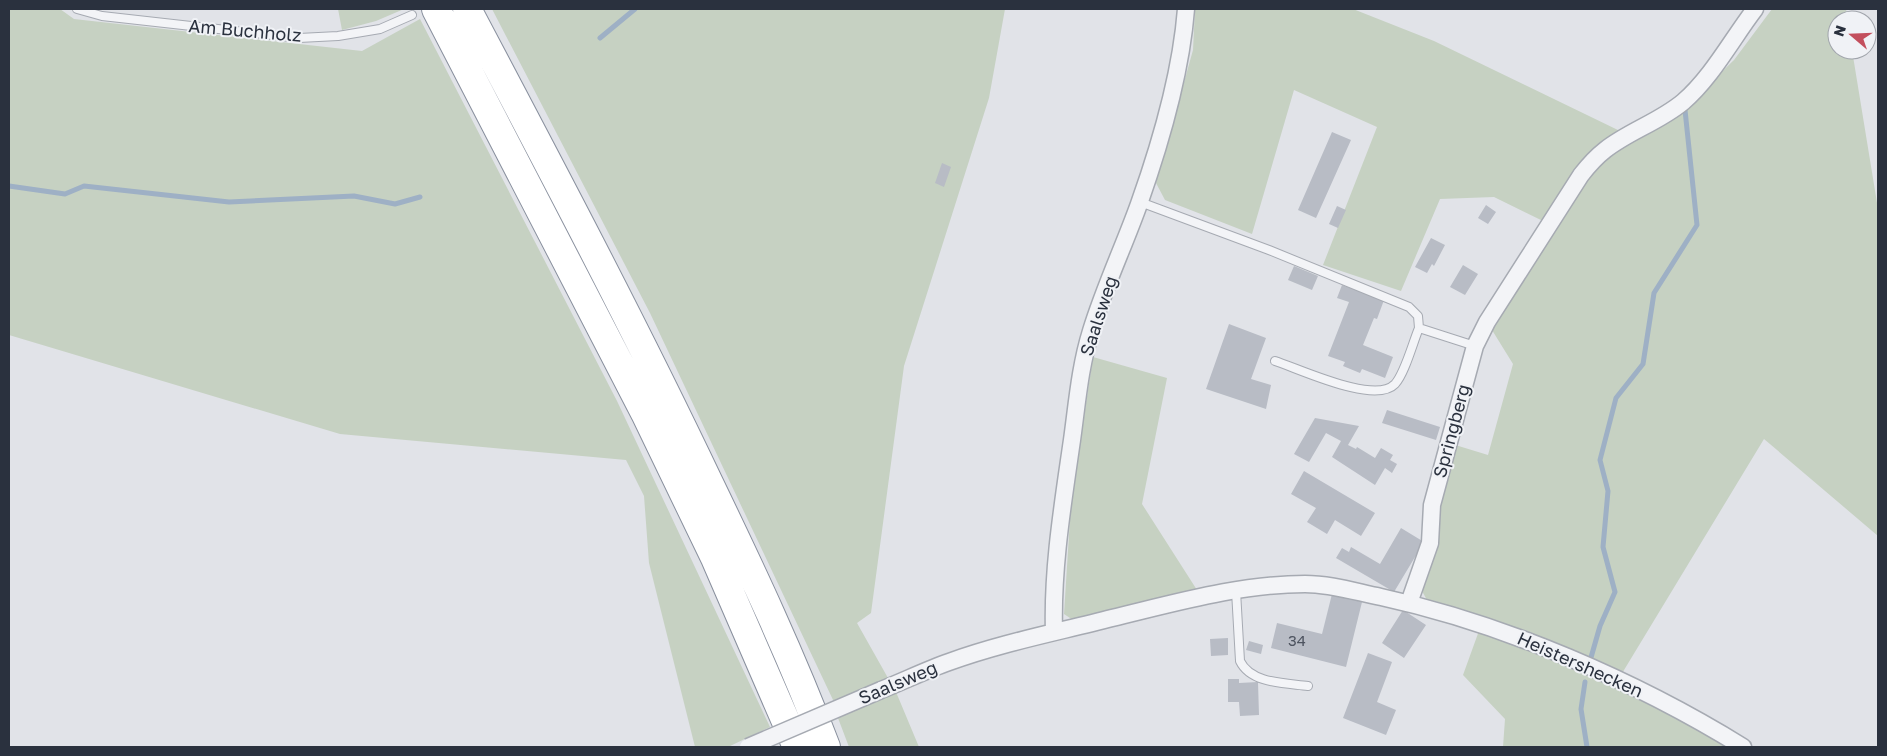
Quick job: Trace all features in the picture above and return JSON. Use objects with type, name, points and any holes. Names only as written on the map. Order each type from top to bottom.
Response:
[{"type":"highway","points":[[467,9],[586,234],[671,402],[740,547],[809,702],[826,747]]},
{"type":"highway","points":[[424,12],[645,413],[715,558],[797,747]]},
{"type":"street","name":"Saalsweg","points":[[748,747],[950,662],[1057,632],[1053,611],[1064,496],[1082,368],[1091,331],[1140,202],[1170,103],[1181,48],[1186,9]]},
{"type":"street","name":"Springberg","points":[[1409,603],[1430,543],[1432,505],[1475,346],[1487,322],[1581,175],[1606,149],[1662,117],[1699,86],[1756,9]]},
{"type":"street","points":[[1057,632],[1164,605],[1254,587],[1306,584],[1409,603]]},
{"type":"street","name":"Heistershecken","points":[[1409,603],[1510,635],[1614,678],[1703,723],[1743,747]]},
{"type":"lane","name":"Am Buchholz","points":[[77,9],[102,16],[299,38],[338,36],[380,29],[424,12]]},
{"type":"lane","points":[[1140,202],[1270,250],[1409,307],[1418,316],[1419,328],[1396,382],[1388,389],[1380,392],[1356,388],[1275,361]]},
{"type":"lane","points":[[1419,328],[1475,346]]},
{"type":"lane","points":[[1236,591],[1240,661],[1243,668],[1270,682],[1308,686]]},
{"type":"green space","points":[[9,9],[60,9],[74,19],[362,51],[420,19],[617,401],[770,727],[728,747],[695,747],[649,563],[644,496],[626,460],[340,434],[9,335]]},
{"type":"green space","points":[[338,9],[404,9],[376,21],[342,30]]},
{"type":"green space","points":[[492,9],[1005,9],[989,98],[904,366],[871,613],[857,623],[888,678],[834,702],[650,313]]},
{"type":"green space","points":[[1195,9],[1353,9],[1434,41],[1620,131],[1545,222],[1494,197],[1440,199],[1401,291],[1323,265],[1377,127],[1294,90],[1252,234],[1165,200],[1156,183],[1193,50]]},
{"type":"green space","points":[[1772,9],[1846,9],[1827,10],[1827,60],[1854,60],[1878,209],[1878,536],[1764,439],[1621,675],[1428,602],[1422,591],[1452,444],[1488,455],[1513,364],[1492,330],[1595,166],[1703,90],[1734,60]]},
{"type":"green space","points":[[1093,357],[1167,378],[1142,504],[1197,590],[1073,620],[1064,614],[1071,503]]},
{"type":"green space","points":[[1480,628],[1638,698],[1729,747],[1503,747],[1505,719],[1463,675]]},
{"type":"green space","points":[[896,692],[919,747],[849,747],[838,718]]},
{"type":"building","points":[[1332,132],[1351,140],[1316,218],[1298,210]]},
{"type":"building","points":[[942,163],[951,167],[944,187],[935,183]]},
{"type":"building","points":[[1486,205],[1496,212],[1488,224],[1478,218]]},
{"type":"building","points":[[1337,206],[1346,210],[1338,228],[1329,224]]},
{"type":"building","points":[[1431,238],[1445,245],[1434,266],[1432,264],[1427,273],[1415,267]]},
{"type":"building","points":[[1463,265],[1478,274],[1465,295],[1450,287]]},
{"type":"building","points":[[1294,266],[1318,276],[1312,290],[1288,280]]},
{"type":"building","points":[[1342,285],[1384,300],[1377,319],[1374,318],[1363,345],[1393,357],[1385,378],[1362,369],[1360,373],[1343,366],[1345,362],[1328,356],[1349,302],[1337,298]]},
{"type":"building","points":[[1229,324],[1266,338],[1251,379],[1271,385],[1266,409],[1206,389]]},
{"type":"building","points":[[1387,410],[1440,427],[1436,440],[1382,423]]},
{"type":"building","points":[[1315,418],[1359,426],[1348,445],[1356,449],[1357,447],[1375,458],[1381,448],[1393,455],[1390,460],[1397,464],[1392,473],[1385,468],[1375,485],[1332,457],[1341,441],[1326,433],[1309,462],[1294,454]]},
{"type":"building","points":[[1304,471],[1375,513],[1361,536],[1335,520],[1327,534],[1307,522],[1316,508],[1291,494]]},
{"type":"building","points":[[1401,528],[1424,542],[1394,592],[1336,558],[1342,548],[1349,552],[1351,547],[1380,564]]},
{"type":"building","points":[[1332,594],[1362,602],[1346,667],[1271,648],[1277,623],[1322,634]]},
{"type":"building","points":[[1403,610],[1426,625],[1404,658],[1382,643]]},
{"type":"building","points":[[1228,638],[1228,655],[1211,656],[1210,639]]},
{"type":"building","points":[[1249,641],[1263,645],[1261,654],[1246,650]]},
{"type":"building","points":[[1368,653],[1392,662],[1377,702],[1396,710],[1386,735],[1343,718]]},
{"type":"building","points":[[1228,679],[1239,679],[1239,683],[1258,682],[1259,715],[1240,716],[1239,702],[1228,702]]},
{"type":"waterway","points":[[600,38],[635,9]]},
{"type":"waterway","points":[[1590,661],[1600,626],[1615,592],[1603,547],[1608,491],[1600,460],[1616,398],[1643,364],[1654,293],[1697,225],[1685,110]]},
{"type":"waterway","points":[[9,186],[65,194],[84,186],[229,202],[354,196],[395,204],[420,197]]},
{"type":"waterway","points":[[1585,682],[1581,709],[1587,747]]}]
